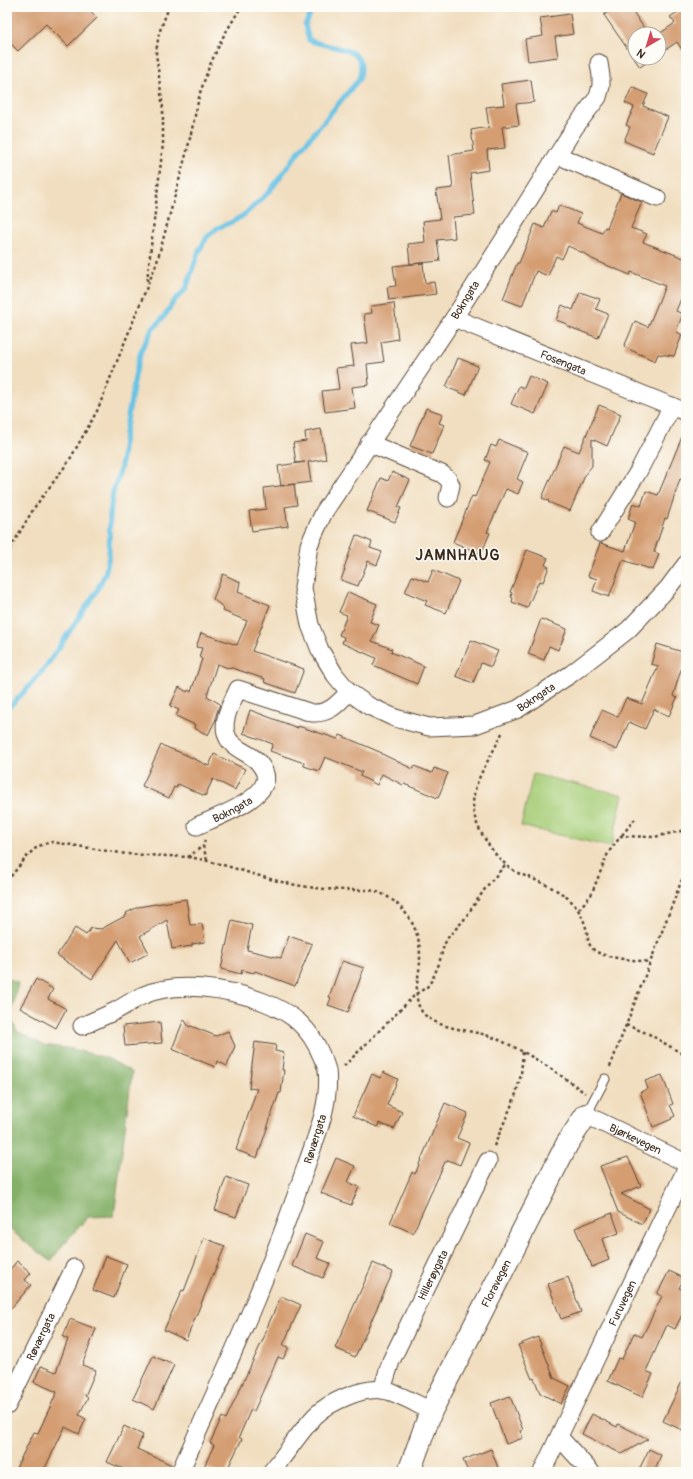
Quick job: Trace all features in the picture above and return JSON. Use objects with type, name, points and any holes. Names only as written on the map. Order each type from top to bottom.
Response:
[{"type":"street","name":"Bokngata","points":[[599,63],[601,86],[598,97],[556,155],[454,318],[324,512],[309,545],[303,588],[310,625],[320,650],[335,675],[349,692],[369,706],[395,718],[429,727],[475,725],[518,709],[571,674],[628,630],[668,588],[686,564]]},
{"type":"street","points":[[556,155],[657,198]]},
{"type":"street","name":"Fosengata","points":[[454,318],[679,409],[600,533]]},
{"type":"street","points":[[369,443],[442,474],[451,484],[448,498]]},
{"type":"street","name":"Bokngata","points":[[197,826],[254,798],[263,786],[266,779],[265,772],[260,764],[254,758],[237,749],[230,742],[226,734],[224,725],[226,717],[238,689],[312,713],[321,713],[330,710],[349,692]]},
{"type":"street","name":"Røværgata","points":[[82,1026],[113,1012],[144,995],[162,989],[208,989],[246,996],[282,1009],[303,1025],[318,1045],[327,1068],[327,1092],[323,1116],[296,1197],[247,1321],[180,1472]]},
{"type":"street","name":"Bjørkevegen","points":[[590,1108],[686,1163]]},
{"type":"street","name":"Floravegen","points":[[409,1472],[431,1411],[567,1144],[590,1108]]},
{"type":"street","name":"Hillerøygata","points":[[382,1390],[391,1361],[488,1161]]},
{"type":"street","name":"Furuvegen","points":[[542,1472],[686,1169]]},
{"type":"street","name":"Røværgata","points":[[7,1406],[74,1268]]},
{"type":"street","points":[[271,1472],[316,1415],[338,1401],[359,1392],[382,1390],[405,1398],[431,1411]]},
{"type":"street","points":[[559,1437],[591,1472]]},
{"type":"lane","points":[[590,1108],[605,1079]]},
{"type":"path","points":[[147,285],[163,144],[163,109],[156,53],[160,33],[169,7]]},
{"type":"path","points":[[7,554],[34,508],[69,461],[97,411],[157,262],[188,147],[200,93],[209,67],[241,7]]},
{"type":"path","points":[[505,714],[503,732],[477,782],[473,795],[472,806],[476,822],[483,837],[496,855],[516,872],[537,880],[562,893],[570,899],[579,909],[592,948],[605,955],[650,962]]},
{"type":"path","points":[[579,909],[591,895],[608,854],[634,819]]},
{"type":"path","points":[[621,836],[654,837],[686,830]]},
{"type":"path","points":[[7,881],[36,848],[43,844],[52,842],[126,854],[188,857],[207,860],[233,869],[302,886],[379,892],[392,899],[404,911],[412,922],[417,934],[420,949],[420,962],[416,994],[418,1005],[423,1013],[441,1024],[496,1038],[524,1052],[558,1073],[590,1108]]},
{"type":"path","points":[[188,857],[203,846]]},
{"type":"path","points":[[327,1082],[416,994],[427,987],[439,964],[444,945],[449,936],[464,921],[487,886],[506,864]]},
{"type":"path","points":[[605,1079],[686,870]]},
{"type":"path","points":[[626,1025],[649,1034],[686,1056]]},
{"type":"path","points":[[488,1161],[515,1097],[521,1075],[524,1052]]},
{"type":"green space","points":[[533,774],[623,795],[611,847],[521,826]]},
{"type":"green space","points":[[7,978],[18,983],[11,1017],[17,1031],[43,1045],[72,1049],[107,1058],[132,1072],[114,1216],[88,1217],[62,1246],[51,1261],[7,1227]]},
{"type":"building","points":[[7,7],[87,7],[97,18],[68,46],[46,24],[18,51],[7,40]]},
{"type":"building","points":[[615,7],[630,7],[643,26],[627,26],[627,48],[604,15]]},
{"type":"building","points":[[686,7],[686,56],[677,42],[667,49],[667,28],[675,23],[670,17]]},
{"type":"building","points":[[570,14],[573,34],[555,37],[558,57],[528,61],[525,39],[543,36],[540,18]]},
{"type":"building","points":[[531,80],[534,102],[516,104],[519,125],[502,127],[505,148],[487,150],[489,170],[470,173],[475,215],[453,217],[455,238],[437,240],[440,261],[410,264],[408,244],[425,242],[423,221],[440,219],[436,190],[453,188],[449,155],[474,151],[471,130],[489,127],[486,107],[504,105],[501,84]]},
{"type":"building","points":[[632,87],[648,94],[643,106],[668,117],[653,153],[624,141],[630,127],[626,125],[634,107],[625,103]]},
{"type":"building","points":[[621,193],[642,202],[631,228],[647,234],[643,242],[686,259],[686,286],[676,311],[683,314],[676,331],[682,335],[674,356],[658,354],[655,361],[624,347],[635,321],[648,327],[665,286],[631,272],[630,275],[592,259],[568,246],[562,259],[556,256],[548,276],[536,271],[522,306],[503,299],[517,263],[519,263],[535,224],[544,228],[551,211],[556,213],[559,205],[581,214],[577,223],[602,233],[605,227],[607,228]]},
{"type":"building","points":[[423,263],[425,283],[434,282],[436,294],[389,300],[387,287],[396,286],[393,266]]},
{"type":"building","points":[[580,292],[600,299],[596,309],[608,314],[598,338],[556,320],[562,305],[573,310]]},
{"type":"building","points":[[394,303],[398,339],[381,342],[384,362],[367,364],[369,385],[352,387],[355,408],[325,412],[322,391],[339,389],[336,368],[354,366],[351,345],[368,343],[364,314],[372,313],[371,306]]},
{"type":"building","points":[[458,358],[478,366],[466,395],[446,387]]},
{"type":"building","points":[[529,376],[548,384],[535,414],[511,404],[519,386],[524,388]]},
{"type":"building","points":[[599,405],[621,414],[607,446],[592,439],[592,466],[586,473],[570,511],[542,498],[564,446],[579,452]]},
{"type":"building","points":[[426,408],[443,414],[439,423],[444,425],[432,454],[410,446]]},
{"type":"building","points":[[686,427],[686,481],[680,479],[667,519],[665,518],[654,552],[659,554],[653,570],[623,560],[609,597],[593,591],[597,579],[588,576],[600,543],[625,551],[635,522],[628,519],[633,503],[641,506],[646,491],[658,495]]},
{"type":"building","points":[[321,429],[326,459],[308,462],[311,482],[281,486],[278,466],[305,462],[296,463],[293,443],[306,441],[305,432]]},
{"type":"building","points":[[499,440],[528,452],[517,479],[523,482],[518,494],[506,489],[487,532],[490,533],[481,554],[453,542],[472,496],[475,497],[490,462],[485,460],[491,445],[496,447]]},
{"type":"building","points":[[392,472],[410,480],[398,507],[401,508],[395,522],[367,511],[381,478],[388,481]]},
{"type":"building","points":[[294,484],[297,505],[285,507],[288,526],[252,531],[249,511],[266,509],[264,488]]},
{"type":"building","points":[[356,535],[372,542],[370,548],[382,552],[377,565],[368,561],[358,586],[341,580]]},
{"type":"building","points":[[527,550],[548,558],[545,565],[549,567],[543,582],[539,581],[527,608],[512,602],[512,593],[510,592]]},
{"type":"building","points":[[433,570],[459,581],[446,613],[425,605],[427,601],[405,592],[412,576],[428,582]]},
{"type":"building","points":[[223,574],[240,582],[238,592],[270,605],[252,651],[304,669],[295,693],[264,682],[265,679],[217,664],[207,696],[220,704],[216,719],[208,735],[194,728],[195,725],[176,716],[179,710],[170,706],[179,687],[187,692],[188,690],[191,692],[202,659],[199,657],[202,648],[196,647],[201,633],[237,645],[247,621],[223,611],[224,608],[213,599]]},
{"type":"building","points":[[348,592],[377,604],[370,622],[379,625],[372,641],[392,649],[391,652],[424,666],[417,684],[373,665],[376,658],[342,643],[344,637],[339,635],[347,615],[339,612]]},
{"type":"building","points":[[541,619],[567,629],[558,650],[549,646],[544,660],[528,654]]},
{"type":"building","points":[[471,640],[498,651],[491,667],[481,663],[473,683],[456,676]]},
{"type":"building","points":[[657,644],[686,653],[673,696],[677,698],[669,716],[654,709],[645,729],[629,722],[617,750],[590,738],[602,710],[618,717],[626,698],[642,704],[658,666],[651,664]]},
{"type":"building","points":[[250,710],[298,728],[298,726],[338,739],[340,735],[382,753],[413,769],[414,766],[432,773],[434,768],[448,773],[438,798],[404,784],[403,785],[382,774],[377,785],[360,776],[362,772],[325,757],[319,771],[304,766],[304,763],[270,751],[273,744],[243,733]]},
{"type":"building","points":[[161,745],[209,766],[214,754],[245,769],[235,790],[213,779],[205,796],[178,784],[176,788],[174,787],[169,798],[142,786]]},
{"type":"building","points":[[186,899],[190,925],[202,924],[205,942],[192,944],[192,946],[172,949],[167,920],[140,936],[149,953],[130,963],[118,940],[92,979],[57,955],[75,928],[86,935],[91,928],[101,929],[127,915],[126,913],[138,907]]},
{"type":"building","points":[[232,920],[252,925],[247,950],[281,958],[289,936],[312,944],[295,986],[255,971],[254,973],[242,970],[241,974],[221,969]]},
{"type":"building","points":[[342,961],[364,968],[348,1012],[328,1005],[331,998],[329,997]]},
{"type":"building","points":[[36,979],[53,989],[48,999],[66,1009],[56,1028],[20,1008]]},
{"type":"building","points":[[184,1019],[189,1027],[191,1026],[216,1036],[228,1031],[235,1046],[227,1066],[217,1061],[215,1067],[172,1049]]},
{"type":"building","points":[[160,1022],[162,1043],[125,1046],[123,1026]]},
{"type":"building","points":[[255,1042],[276,1045],[275,1051],[284,1053],[282,1070],[284,1070],[281,1093],[279,1093],[257,1158],[236,1150],[257,1089],[249,1088]]},
{"type":"building","points":[[383,1072],[398,1079],[387,1105],[402,1112],[394,1129],[379,1123],[377,1127],[353,1116],[372,1074],[380,1078]]},
{"type":"building","points":[[662,1075],[673,1104],[670,1105],[675,1116],[671,1118],[672,1119],[653,1127],[640,1092],[648,1089],[645,1081]]},
{"type":"building","points":[[445,1103],[468,1113],[457,1138],[469,1143],[460,1165],[448,1160],[445,1162],[413,1233],[390,1223],[412,1172],[415,1174]]},
{"type":"building","points":[[628,1157],[641,1186],[621,1194],[650,1209],[642,1224],[618,1212],[600,1166]]},
{"type":"building","points":[[336,1158],[355,1166],[348,1182],[359,1187],[351,1205],[321,1193]]},
{"type":"building","points":[[226,1177],[248,1185],[236,1217],[215,1210]]},
{"type":"building","points":[[612,1213],[619,1233],[602,1239],[609,1260],[592,1267],[575,1228]]},
{"type":"building","points":[[305,1234],[324,1242],[317,1258],[330,1263],[323,1278],[292,1266]]},
{"type":"building","points":[[204,1238],[225,1246],[186,1340],[164,1330],[182,1290],[184,1291]]},
{"type":"building","points":[[106,1256],[127,1264],[114,1298],[93,1290]]},
{"type":"building","points":[[17,1261],[31,1273],[25,1280],[31,1285],[7,1313],[7,1273]]},
{"type":"building","points":[[373,1263],[393,1272],[355,1357],[335,1348]]},
{"type":"building","points":[[669,1271],[684,1278],[679,1288],[686,1291],[686,1307],[675,1329],[667,1325],[646,1371],[653,1374],[642,1397],[608,1381],[618,1358],[622,1359],[634,1333],[642,1337],[662,1296],[657,1294]]},
{"type":"building","points":[[568,1277],[581,1312],[561,1319],[548,1284]]},
{"type":"building","points":[[281,1296],[301,1305],[283,1345],[289,1347],[283,1359],[278,1357],[254,1411],[251,1409],[239,1437],[242,1439],[226,1472],[215,1472],[204,1467],[214,1445],[210,1443],[222,1417],[226,1419],[265,1335],[264,1334]]},
{"type":"building","points":[[70,1319],[96,1329],[82,1365],[96,1370],[85,1396],[88,1397],[79,1415],[86,1419],[79,1434],[65,1427],[43,1472],[14,1472],[34,1432],[38,1433],[57,1392],[34,1382],[41,1366],[56,1372],[68,1339],[63,1337]]},
{"type":"building","points":[[538,1337],[554,1378],[570,1386],[561,1404],[540,1393],[534,1378],[532,1379],[518,1345]]},
{"type":"building","points":[[153,1356],[174,1365],[154,1409],[133,1399]]},
{"type":"building","points":[[686,1373],[686,1422],[682,1430],[663,1421]]},
{"type":"building","points":[[510,1396],[523,1430],[520,1431],[523,1438],[506,1444],[491,1403]]},
{"type":"building","points":[[592,1414],[617,1427],[618,1424],[648,1439],[622,1454],[582,1434]]},
{"type":"building","points":[[124,1426],[143,1435],[137,1449],[172,1465],[170,1472],[130,1472],[107,1462]]},
{"type":"building","points":[[491,1449],[498,1468],[489,1472],[468,1472],[463,1460]]},
{"type":"building","points":[[649,1449],[661,1455],[654,1472],[638,1472]]},
{"type":"waterway","points":[[7,709],[45,668],[96,592],[105,574],[109,556],[110,514],[113,492],[121,467],[124,439],[136,371],[141,351],[152,330],[166,314],[174,301],[186,289],[198,253],[207,237],[217,228],[244,215],[269,192],[300,150],[359,79],[361,68],[359,60],[354,54],[346,50],[309,40],[305,25],[314,7]]},
{"type":"district","name":"JAMNHAUG","points":[[458,555]]}]
